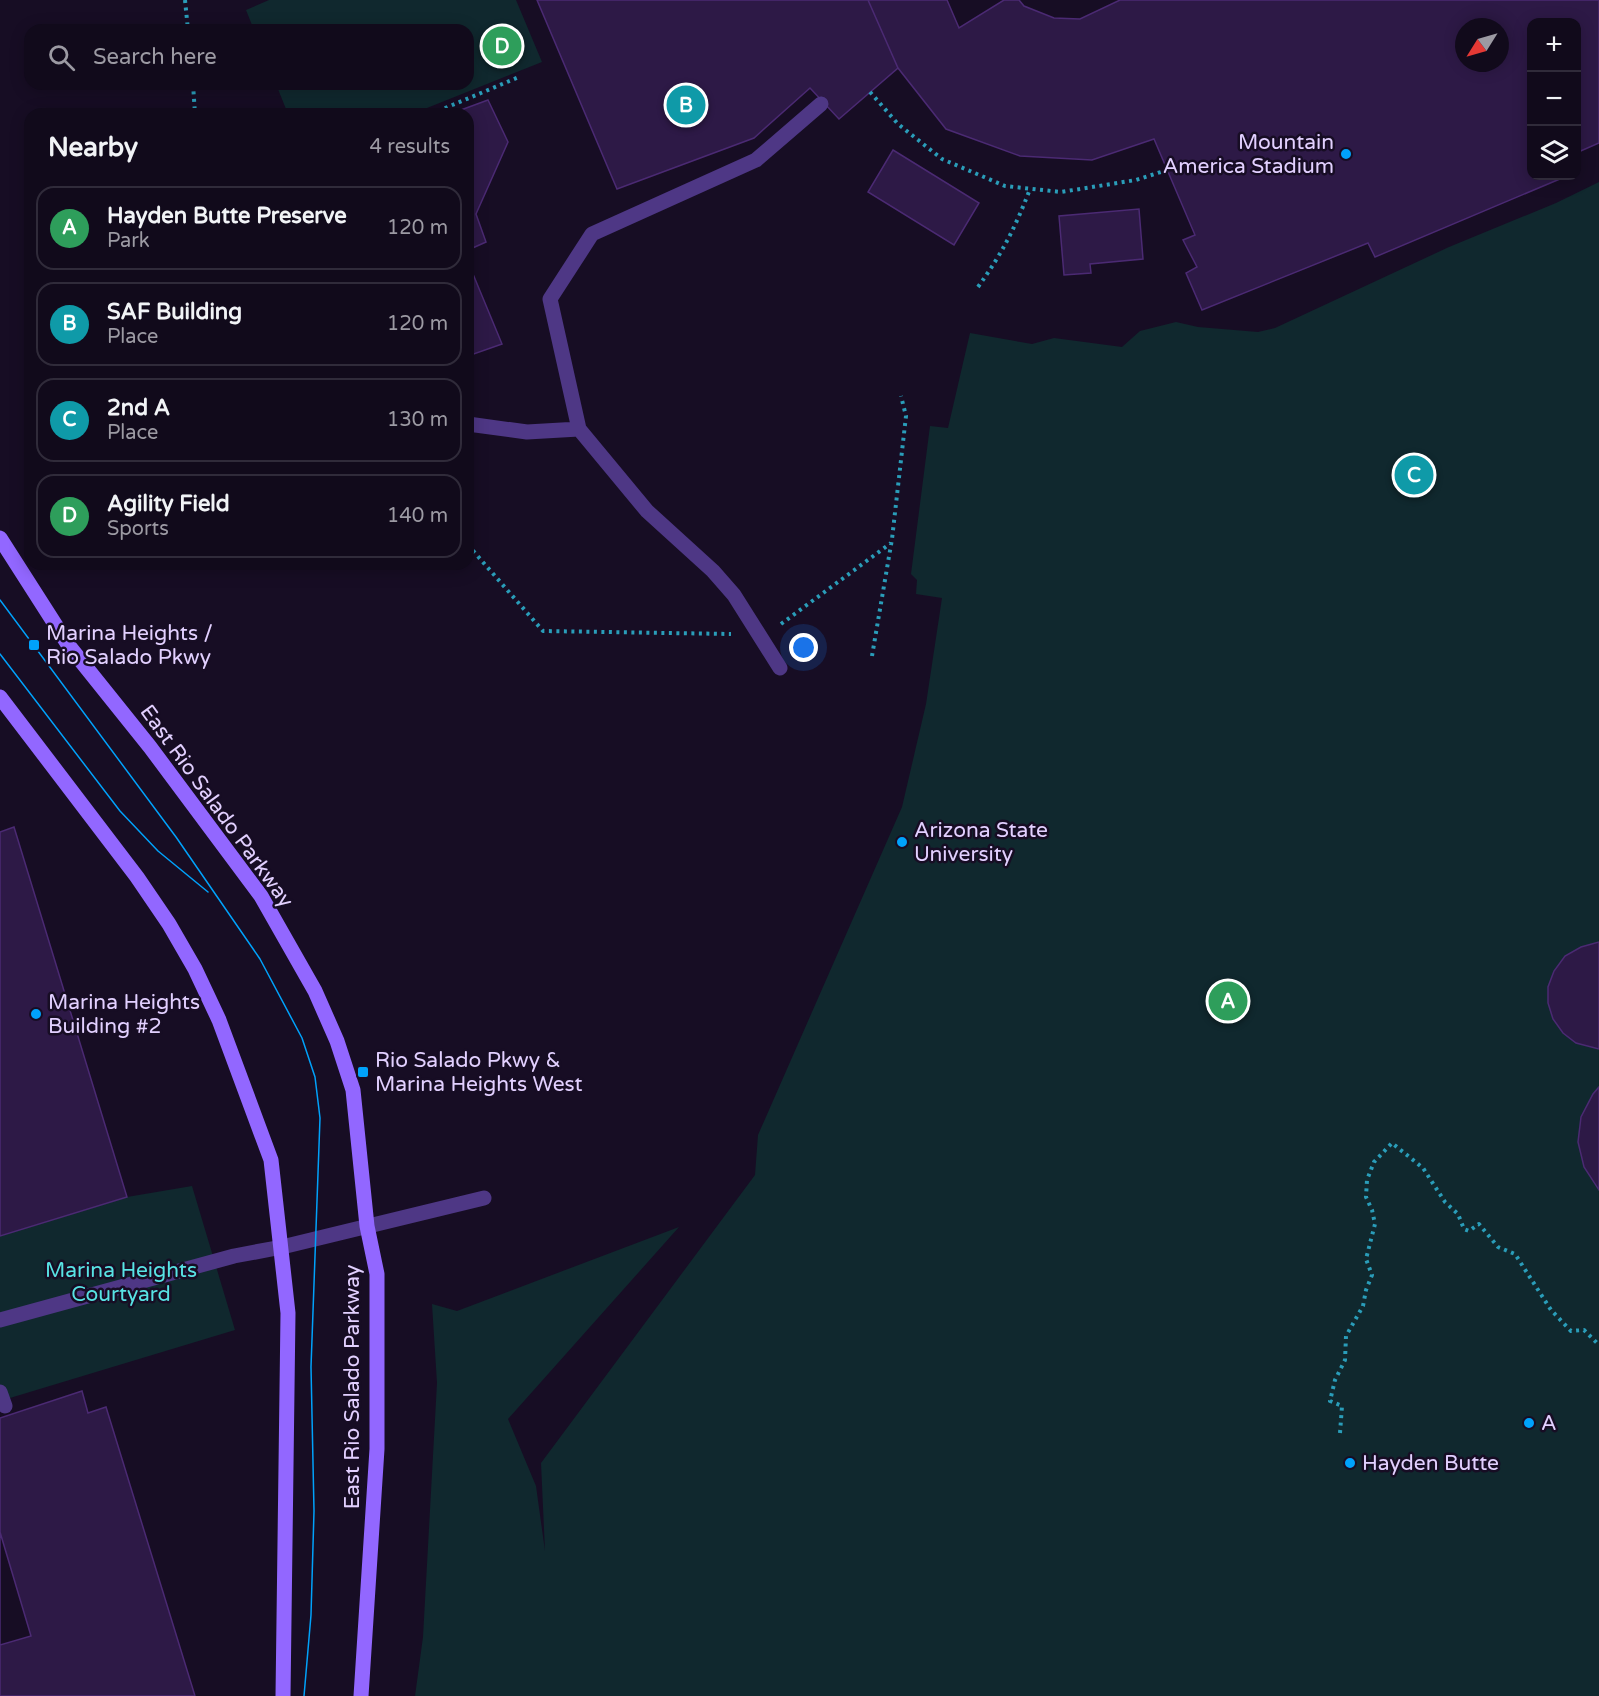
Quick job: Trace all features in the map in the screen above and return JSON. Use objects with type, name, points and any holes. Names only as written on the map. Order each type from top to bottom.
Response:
[{"type":"main road","name":"East Rio Salado Parkway","points":[[0,538],[69,646],[150,747],[261,896],[315,991],[337,1041],[353,1090],[367,1226],[377,1274],[377,1438],[361,1696]]},
{"type":"main road","points":[[0,697],[137,877],[169,924],[195,969],[223,1031],[272,1160],[288,1313],[283,1696]]},
{"type":"lane","points":[[780,668],[734,595],[712,571],[647,511],[579,429],[550,299],[592,234],[756,160],[820,104]]},
{"type":"lane","points":[[474,425],[527,432],[579,429]]},
{"type":"lane","points":[[0,1320],[234,1256],[282,1247],[484,1198]]},
{"type":"path","points":[[185,0],[187,24]]},
{"type":"path","points":[[445,108],[519,77]]},
{"type":"path","points":[[193,90],[195,108]]},
{"type":"path","points":[[870,92],[898,124],[942,159],[1005,186],[1061,192],[1136,180],[1167,170]]},
{"type":"path","points":[[978,286],[997,261],[1014,231],[1030,189]]},
{"type":"path","points":[[872,656],[891,543],[906,416],[901,396]]},
{"type":"path","points":[[474,552],[543,631],[758,634],[770,633],[891,543]]},
{"type":"path","points":[[1340,1433],[1341,1406],[1330,1401],[1335,1380],[1345,1360],[1346,1336],[1363,1306],[1372,1275],[1366,1258],[1375,1224],[1366,1197],[1367,1179],[1374,1162],[1392,1143],[1423,1168],[1438,1193],[1458,1214],[1464,1229],[1469,1231],[1479,1224],[1498,1247],[1515,1254],[1551,1310],[1571,1331],[1584,1330],[1599,1345]]},
{"type":"green space","points":[[269,0],[516,0],[542,62],[474,89],[474,24],[252,24],[246,10]]},
{"type":"green space","points":[[278,90],[472,90],[427,108],[286,108]]},
{"type":"green space","points":[[1599,182],[1599,1696],[415,1696],[423,1637],[437,1383],[432,1304],[457,1311],[679,1227],[508,1419],[536,1486],[545,1551],[541,1463],[755,1175],[758,1135],[902,807],[926,704],[942,598],[916,594],[917,580],[911,574],[930,426],[948,428],[970,333],[1032,344],[1054,338],[1122,347],[1140,331],[1176,322],[1198,327],[1258,332],[1275,328],[1449,247],[1556,203]]},
{"type":"green space","name":"Marina Heights Courtyard","points":[[192,1186],[235,1330],[0,1401],[0,1236],[127,1197]]},
{"type":"building","points":[[537,0],[868,0],[898,68],[839,119],[810,88],[754,138],[617,189]]},
{"type":"building","name":"Mountain America Stadium","points":[[868,0],[947,0],[959,28],[1004,0],[1019,0],[1024,6],[1054,18],[1080,19],[1120,0],[1599,0],[1599,143],[1581,151],[1581,18],[1527,18],[1527,180],[1558,180],[1375,257],[1368,243],[1202,310],[1186,273],[1197,267],[1183,240],[1195,235],[1154,139],[1092,160],[1020,156],[946,129],[898,68]]},
{"type":"building","points":[[488,100],[508,142],[476,214],[486,242],[474,247],[474,108],[466,108]]},
{"type":"building","points":[[893,150],[979,203],[954,245],[868,192]]},
{"type":"building","points":[[1139,209],[1143,259],[1090,264],[1091,273],[1064,275],[1059,216]]},
{"type":"building","points":[[474,276],[502,344],[474,354]]},
{"type":"building","name":"Marina Heights Building #2","points":[[14,827],[127,1197],[0,1236],[0,832]]},
{"type":"building","points":[[1599,942],[1599,1049],[1576,1043],[1563,1033],[1553,1019],[1548,1003],[1548,987],[1554,971],[1565,956],[1581,947]]},
{"type":"building","points":[[1599,1087],[1599,1190],[1584,1167],[1578,1142],[1581,1117]]},
{"type":"building","points":[[82,1391],[88,1413],[106,1407],[195,1696],[0,1696],[0,1418]]},
{"type":"building","points":[[0,1532],[31,1636],[0,1645]]},
{"type":"tram line","points":[[0,600],[176,837],[260,959],[302,1038],[315,1077],[320,1118],[311,1367],[314,1511],[311,1615],[304,1696]]},
{"type":"tram line","points":[[0,654],[120,811],[158,851],[208,892]]},
{"type":"place","name":"Agility Field","points":[[502,46]]},
{"type":"place","name":"SAF Building","points":[[686,105]]},
{"type":"place","name":"Mountain America Stadium","points":[[1346,154]]},
{"type":"place","name":"2nd A","points":[[1414,475]]},
{"type":"place","name":"Marina Heights / Rio Salado Pkwy","points":[[34,645]]},
{"type":"place","name":"Arizona State University","points":[[902,842]]},
{"type":"place","name":"Hayden Butte Preserve","points":[[1228,1001]]},
{"type":"place","name":"Marina Heights Building #2","points":[[36,1014]]},
{"type":"place","name":"Rio Salado Pkwy & Marina Heights West","points":[[363,1072]]},
{"type":"place","name":"A","points":[[1529,1423]]},
{"type":"place","name":"Hayden Butte","points":[[1350,1463]]}]
